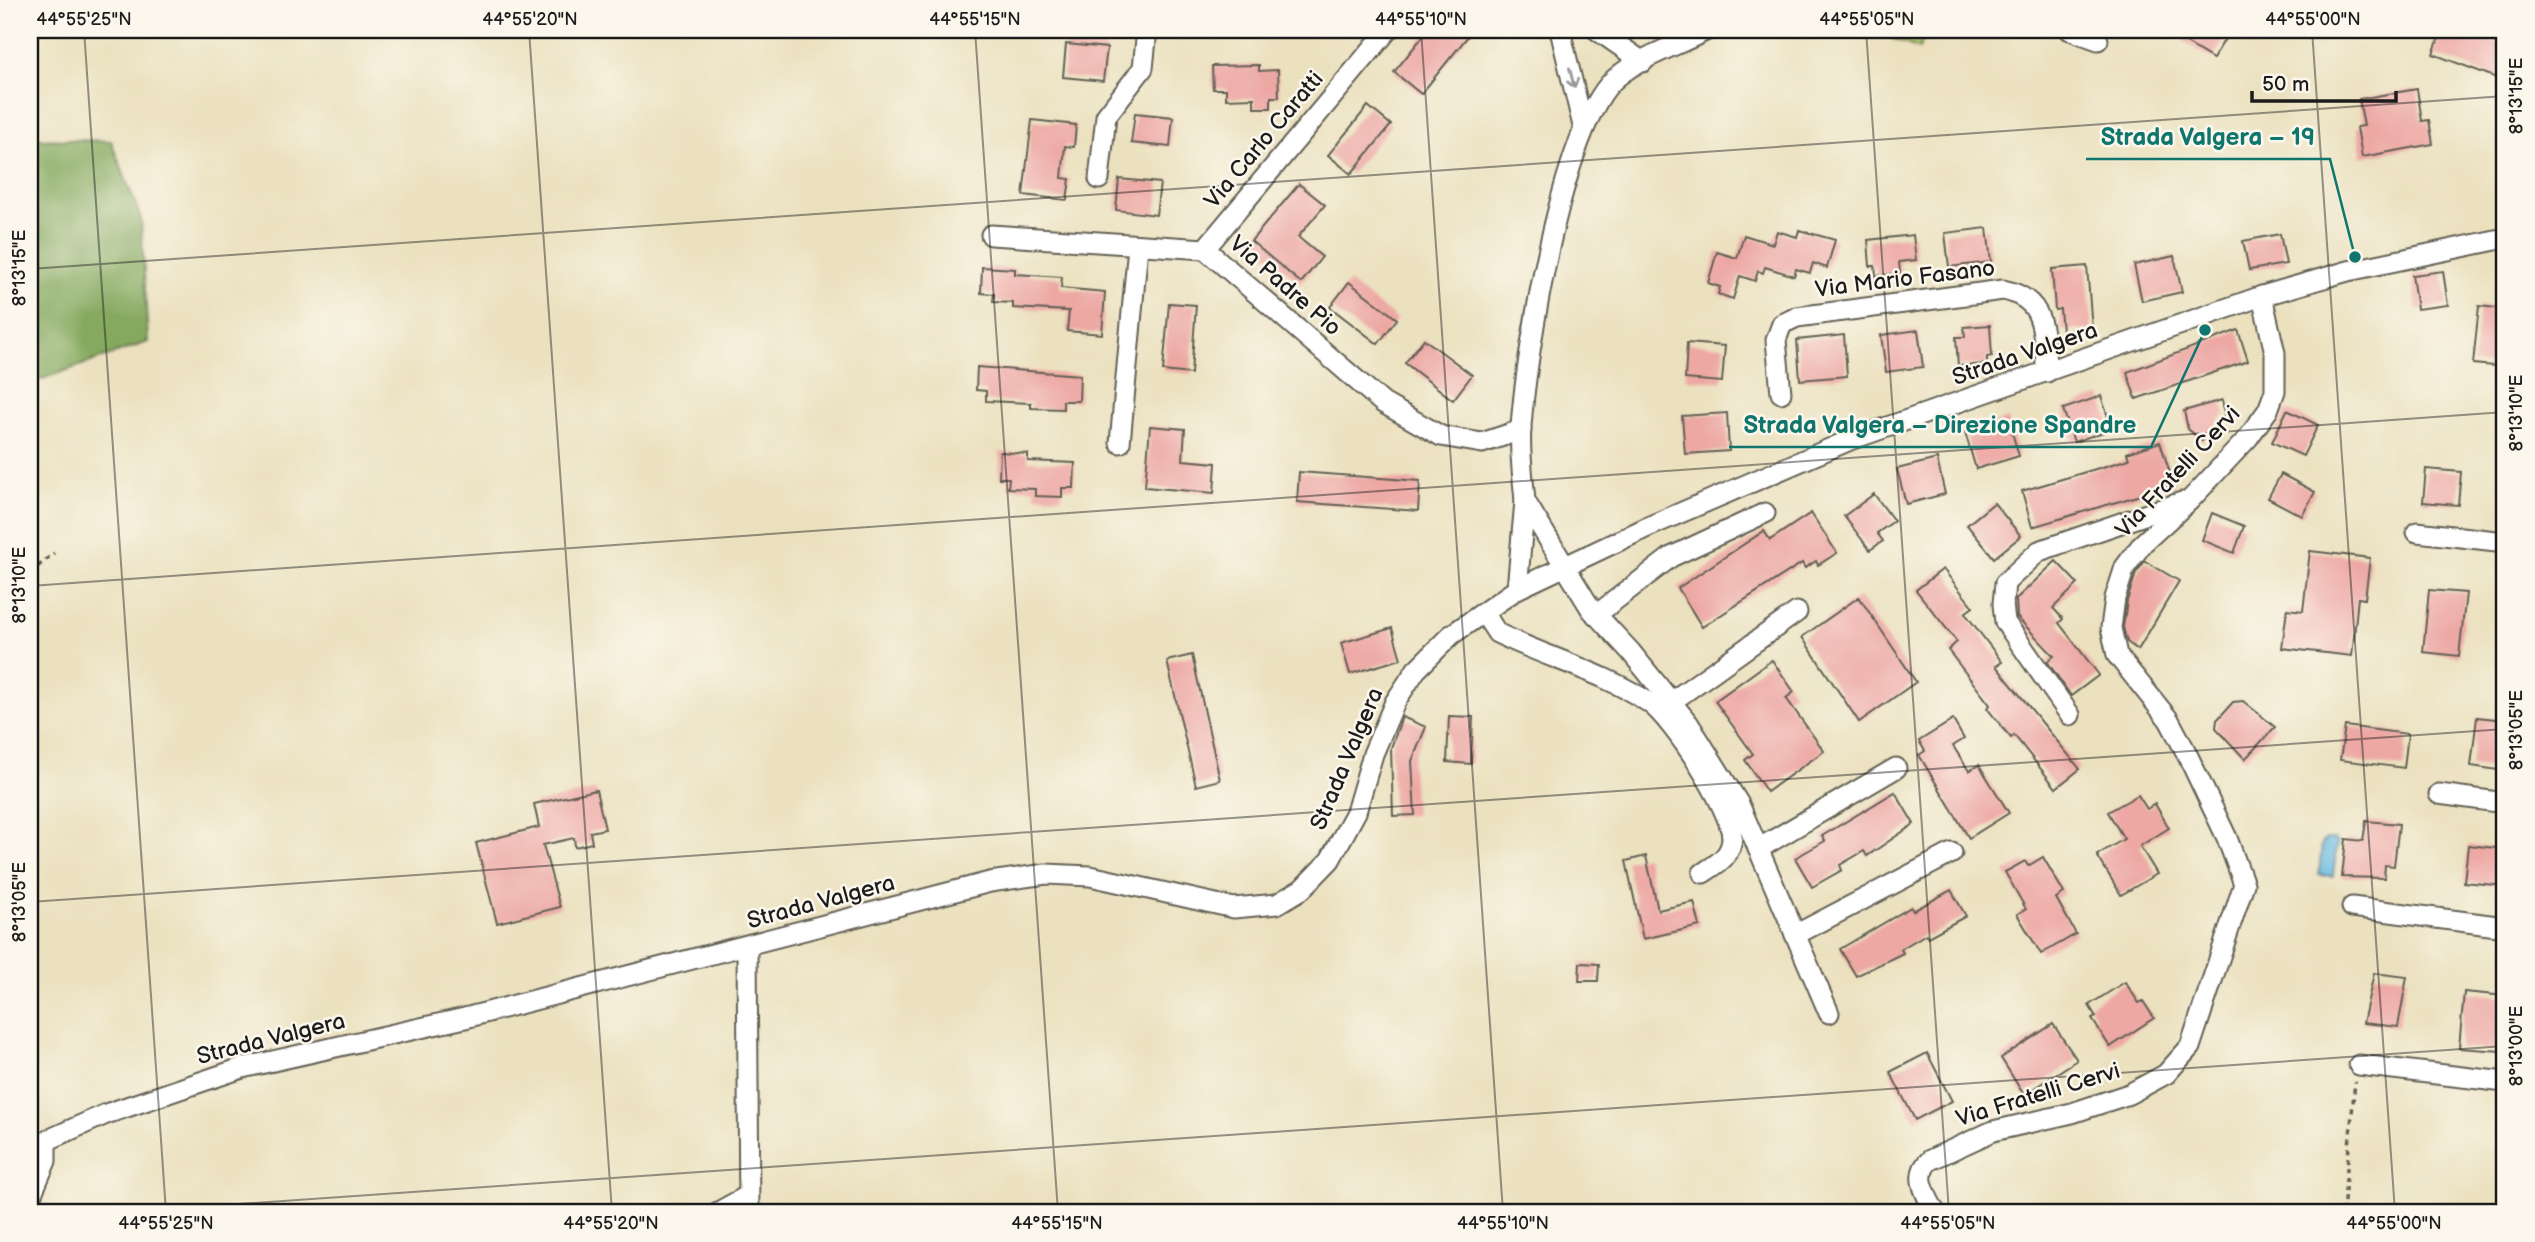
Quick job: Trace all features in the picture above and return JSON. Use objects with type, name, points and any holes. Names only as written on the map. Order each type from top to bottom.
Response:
[{"type":"street","points":[[1099,179],[1106,116],[1143,68],[1147,30]]},
{"type":"street","name":"Via Carlo Caratti","points":[[1205,249],[1388,30]]},
{"type":"street","points":[[1560,30],[1583,126]]},
{"type":"street","points":[[1597,30],[1643,62]]},
{"type":"street","points":[[1517,589],[1525,501],[1521,430],[1527,365],[1558,215],[1583,126],[1597,100],[1618,77],[1707,30]]},
{"type":"street","points":[[2070,30],[2098,40]]},
{"type":"street","name":"Via Padre Pio","points":[[991,235],[1205,249],[1395,410],[1441,436],[1463,440],[1482,443],[1521,430]]},
{"type":"street","name":"Strada Valgera","points":[[38,1145],[106,1114],[242,1068],[465,1018],[990,882],[1046,874],[1090,876],[1234,908],[1277,904],[1302,889],[1330,860],[1356,812],[1373,754],[1395,702],[1416,670],[1451,635],[1517,589],[1562,565],[1850,440],[2262,296],[2348,271],[2505,239]]},
{"type":"street","points":[[1120,443],[1138,246]]},
{"type":"street","name":"Via Mario Fasano","points":[[1780,393],[1776,340],[1782,324],[1790,320],[2003,290],[2022,294],[2034,304],[2047,372]]},
{"type":"street","name":"Via Fratelli Cervi","points":[[1935,1212],[1920,1177],[1922,1167],[1930,1160],[1993,1131],[2072,1113],[2129,1094],[2166,1074],[2190,1047],[2244,884],[2227,838],[2187,754],[2169,720],[2118,655],[2111,628],[2115,598],[2125,567],[2143,542],[2190,500],[2248,438],[2269,410],[2274,391],[2275,353],[2262,296]]},
{"type":"street","points":[[2070,715],[2005,622],[2005,583],[2039,551],[2190,500]]},
{"type":"street","points":[[1525,501],[1562,565],[1596,615],[1689,724],[1739,804],[1829,1013]]},
{"type":"street","points":[[1596,615],[1671,557],[1765,513]]},
{"type":"street","points":[[2417,532],[2505,542]]},
{"type":"street","points":[[1671,702],[1797,612]]},
{"type":"street","points":[[1484,613],[1497,633],[1631,692],[1668,718],[1724,811],[1732,837],[1726,857],[1703,873]]},
{"type":"street","points":[[1758,849],[1896,768]]},
{"type":"street","points":[[2440,794],[2505,803]]},
{"type":"street","points":[[1795,935],[1952,853]]},
{"type":"street","points":[[2352,907],[2505,927]]},
{"type":"street","points":[[719,1212],[748,1204],[747,947]]},
{"type":"street","points":[[2359,1065],[2505,1082]]},
{"type":"street","points":[[30,1198],[46,1161],[38,1145]]},
{"type":"path","points":[[30,573],[54,553]]},
{"type":"path","points":[[2343,1212],[2349,1125],[2359,1065]]},
{"type":"green space","points":[[1871,30],[1926,30],[1919,49]]},
{"type":"green space","points":[[30,139],[111,141],[141,219],[148,342],[30,383]]},
{"type":"water","points":[[2326,839],[2334,839],[2337,844],[2333,876],[2319,875],[2322,843]]},
{"type":"building","points":[[1428,30],[1473,30],[1421,94],[1394,72]]},
{"type":"building","points":[[2190,30],[2230,30],[2213,59],[2183,41]]},
{"type":"building","points":[[2442,30],[2462,30],[2505,46],[2505,81],[2433,54]]},
{"type":"building","points":[[1066,44],[1107,48],[1103,81],[1063,77]]},
{"type":"building","points":[[1259,65],[1259,71],[1278,70],[1279,97],[1271,97],[1271,108],[1254,108],[1254,98],[1226,99],[1226,89],[1213,89],[1212,66]]},
{"type":"building","points":[[2417,89],[2422,121],[2429,120],[2433,144],[2362,157],[2357,127],[2364,126],[2359,99]]},
{"type":"building","points":[[1368,106],[1391,125],[1351,174],[1328,155]]},
{"type":"building","points":[[1135,113],[1173,117],[1170,147],[1131,143]]},
{"type":"building","points":[[1032,120],[1076,125],[1074,147],[1065,146],[1062,178],[1070,179],[1067,200],[1023,195]]},
{"type":"building","points":[[1119,179],[1160,183],[1156,215],[1116,210]]},
{"type":"building","points":[[1299,184],[1325,205],[1298,237],[1322,257],[1301,283],[1251,241]]},
{"type":"building","points":[[1987,228],[1991,262],[1949,267],[1945,233]]},
{"type":"building","points":[[1799,230],[1835,240],[1827,268],[1813,263],[1810,273],[1796,269],[1794,276],[1765,267],[1763,273],[1758,271],[1755,281],[1740,276],[1733,299],[1718,294],[1720,287],[1708,283],[1717,252],[1737,258],[1744,235],[1773,244],[1777,231],[1797,237]]},
{"type":"building","points":[[2280,234],[2286,264],[2249,270],[2243,241]]},
{"type":"building","points":[[1913,235],[1916,260],[1899,262],[1900,273],[1876,276],[1875,266],[1870,266],[1868,240]]},
{"type":"building","points":[[2174,256],[2182,292],[2142,301],[2134,265]]},
{"type":"building","points":[[2087,266],[2092,329],[2062,331],[2060,309],[2055,310],[2052,269]]},
{"type":"building","points":[[982,267],[1015,269],[1015,274],[1062,277],[1061,288],[1105,292],[1102,334],[1067,331],[1069,311],[1013,308],[1013,303],[993,302],[994,294],[981,293]]},
{"type":"building","points":[[2443,271],[2448,305],[2417,309],[2412,275]]},
{"type":"building","points":[[1349,282],[1397,319],[1378,344],[1330,307]]},
{"type":"building","points":[[1169,303],[1196,305],[1191,374],[1163,371]]},
{"type":"building","points":[[2479,306],[2505,309],[2505,367],[2473,364]]},
{"type":"building","points":[[1990,325],[1992,356],[1987,357],[1987,364],[1958,366],[1956,337],[1965,337],[1964,327]]},
{"type":"building","points":[[1918,330],[1923,367],[1886,372],[1881,335]]},
{"type":"building","points":[[2238,330],[2248,361],[2136,399],[2127,372]]},
{"type":"building","points":[[1844,335],[1847,376],[1800,380],[1797,340]]},
{"type":"building","points":[[1424,339],[1472,375],[1453,400],[1405,363]]},
{"type":"building","points":[[1687,343],[1725,346],[1722,382],[1685,379]]},
{"type":"building","points":[[977,367],[1080,375],[1079,401],[1063,401],[1063,409],[1031,408],[1031,403],[986,401],[986,391],[976,390]]},
{"type":"building","points":[[2101,396],[2112,429],[2074,442],[2063,409]]},
{"type":"building","points":[[2222,400],[2225,414],[2202,441],[2188,429],[2184,411]]},
{"type":"building","points":[[2287,410],[2318,425],[2303,456],[2272,442]]},
{"type":"building","points":[[1727,413],[1729,451],[1685,454],[1682,416]]},
{"type":"building","points":[[2008,419],[2019,456],[1976,469],[1965,432]]},
{"type":"building","points":[[1150,426],[1185,429],[1183,460],[1216,463],[1214,493],[1145,487]]},
{"type":"building","points":[[2160,442],[2174,485],[2032,527],[2022,491],[2129,459],[2127,453]]},
{"type":"building","points":[[1000,452],[1028,454],[1028,461],[1075,463],[1074,488],[1062,488],[1062,497],[1035,496],[1035,489],[1008,488],[1009,478],[999,478]]},
{"type":"building","points":[[1937,459],[1945,494],[1906,504],[1897,469]]},
{"type":"building","points":[[2426,469],[2461,472],[2458,505],[2423,502]]},
{"type":"building","points":[[1299,472],[1420,481],[1418,511],[1297,502]]},
{"type":"building","points":[[2281,474],[2315,492],[2302,516],[2268,498]]},
{"type":"building","points":[[1874,494],[1894,521],[1877,533],[1883,541],[1870,550],[1844,516]]},
{"type":"building","points":[[1994,503],[2021,536],[1994,558],[1967,525]]},
{"type":"building","points":[[1811,513],[1837,553],[1818,565],[1816,561],[1805,568],[1802,563],[1702,627],[1678,588],[1764,531],[1770,540]]},
{"type":"building","points":[[2212,513],[2244,526],[2234,553],[2202,540]]},
{"type":"building","points":[[2310,551],[2370,558],[2365,599],[2358,598],[2352,656],[2282,648],[2287,609],[2303,611]]},
{"type":"building","points":[[2056,561],[2078,584],[2053,608],[2063,619],[2059,623],[2099,675],[2071,696],[2047,661],[2054,656],[2017,617],[2016,599]]},
{"type":"building","points":[[2145,561],[2179,581],[2138,650],[2127,642],[2123,627],[2127,601],[2136,573]]},
{"type":"building","points":[[1943,569],[1973,607],[1965,613],[2002,662],[1996,666],[2080,769],[2056,788],[2014,735],[2011,738],[1987,708],[1990,705],[1948,650],[1957,642],[1916,590]]},
{"type":"building","points":[[2429,590],[2466,593],[2459,656],[2423,652]]},
{"type":"building","points":[[1859,597],[1916,682],[1859,722],[1802,637]]},
{"type":"building","points":[[1392,628],[1401,659],[1350,674],[1341,643]]},
{"type":"building","points":[[1192,655],[1220,780],[1196,786],[1167,661]]},
{"type":"building","points":[[1772,660],[1794,692],[1786,698],[1824,751],[1767,792],[1745,760],[1753,754],[1715,701]]},
{"type":"building","points":[[2243,701],[2275,727],[2245,759],[2216,728],[2217,720],[2233,702]]},
{"type":"building","points":[[1449,716],[1473,717],[1471,764],[1447,762]]},
{"type":"building","points":[[1402,717],[1426,727],[1412,761],[1415,815],[1393,816],[1391,748]]},
{"type":"building","points":[[2477,717],[2505,720],[2505,771],[2471,766]]},
{"type":"building","points":[[1953,720],[1964,739],[1953,746],[1969,771],[1979,765],[2009,813],[1969,838],[1919,755],[1925,751],[1919,741]]},
{"type":"building","points":[[2345,726],[2408,734],[2404,768],[2340,760]]},
{"type":"building","points":[[596,790],[605,829],[590,832],[592,843],[575,847],[574,838],[543,845],[560,907],[497,923],[476,843],[539,827],[534,804]]},
{"type":"building","points":[[1895,792],[1914,824],[1867,856],[1864,851],[1840,865],[1842,870],[1812,887],[1795,858],[1825,841],[1822,836]]},
{"type":"building","points":[[2138,795],[2147,809],[2155,804],[2169,828],[2140,846],[2157,874],[2121,895],[2097,855],[2124,839],[2108,812]]},
{"type":"building","points":[[2366,821],[2399,824],[2394,866],[2385,865],[2384,878],[2342,877],[2346,839],[2363,841]]},
{"type":"building","points":[[2468,845],[2505,849],[2505,886],[2464,882]]},
{"type":"building","points":[[1646,856],[1658,910],[1694,902],[1700,926],[1643,939],[1626,861]]},
{"type":"building","points":[[2043,857],[2064,893],[2056,898],[2076,934],[2041,954],[2017,914],[2026,909],[2005,872],[2025,861],[2028,866]]},
{"type":"building","points":[[1951,890],[1966,916],[1928,937],[1926,934],[1901,949],[1903,953],[1856,976],[1840,949],[1911,907],[1913,911]]},
{"type":"building","points":[[1580,963],[1599,964],[1598,981],[1579,981]]},
{"type":"building","points":[[2374,973],[2407,977],[2398,1027],[2363,1023]]},
{"type":"building","points":[[2125,982],[2139,1003],[2143,1001],[2154,1018],[2110,1047],[2092,1019],[2096,1017],[2089,1005]]},
{"type":"building","points":[[2464,992],[2505,996],[2501,1051],[2459,1048]]},
{"type":"building","points":[[2053,1024],[2077,1060],[2024,1095],[2001,1058]]},
{"type":"building","points":[[1927,1053],[1952,1101],[1915,1120],[1890,1072]]},
{"type":"place","name":"Strada Valgera – 19","points":[[2355,257]]},
{"type":"place","name":"Strada Valgera – Direzione Spandre","points":[[2205,330]]}]
